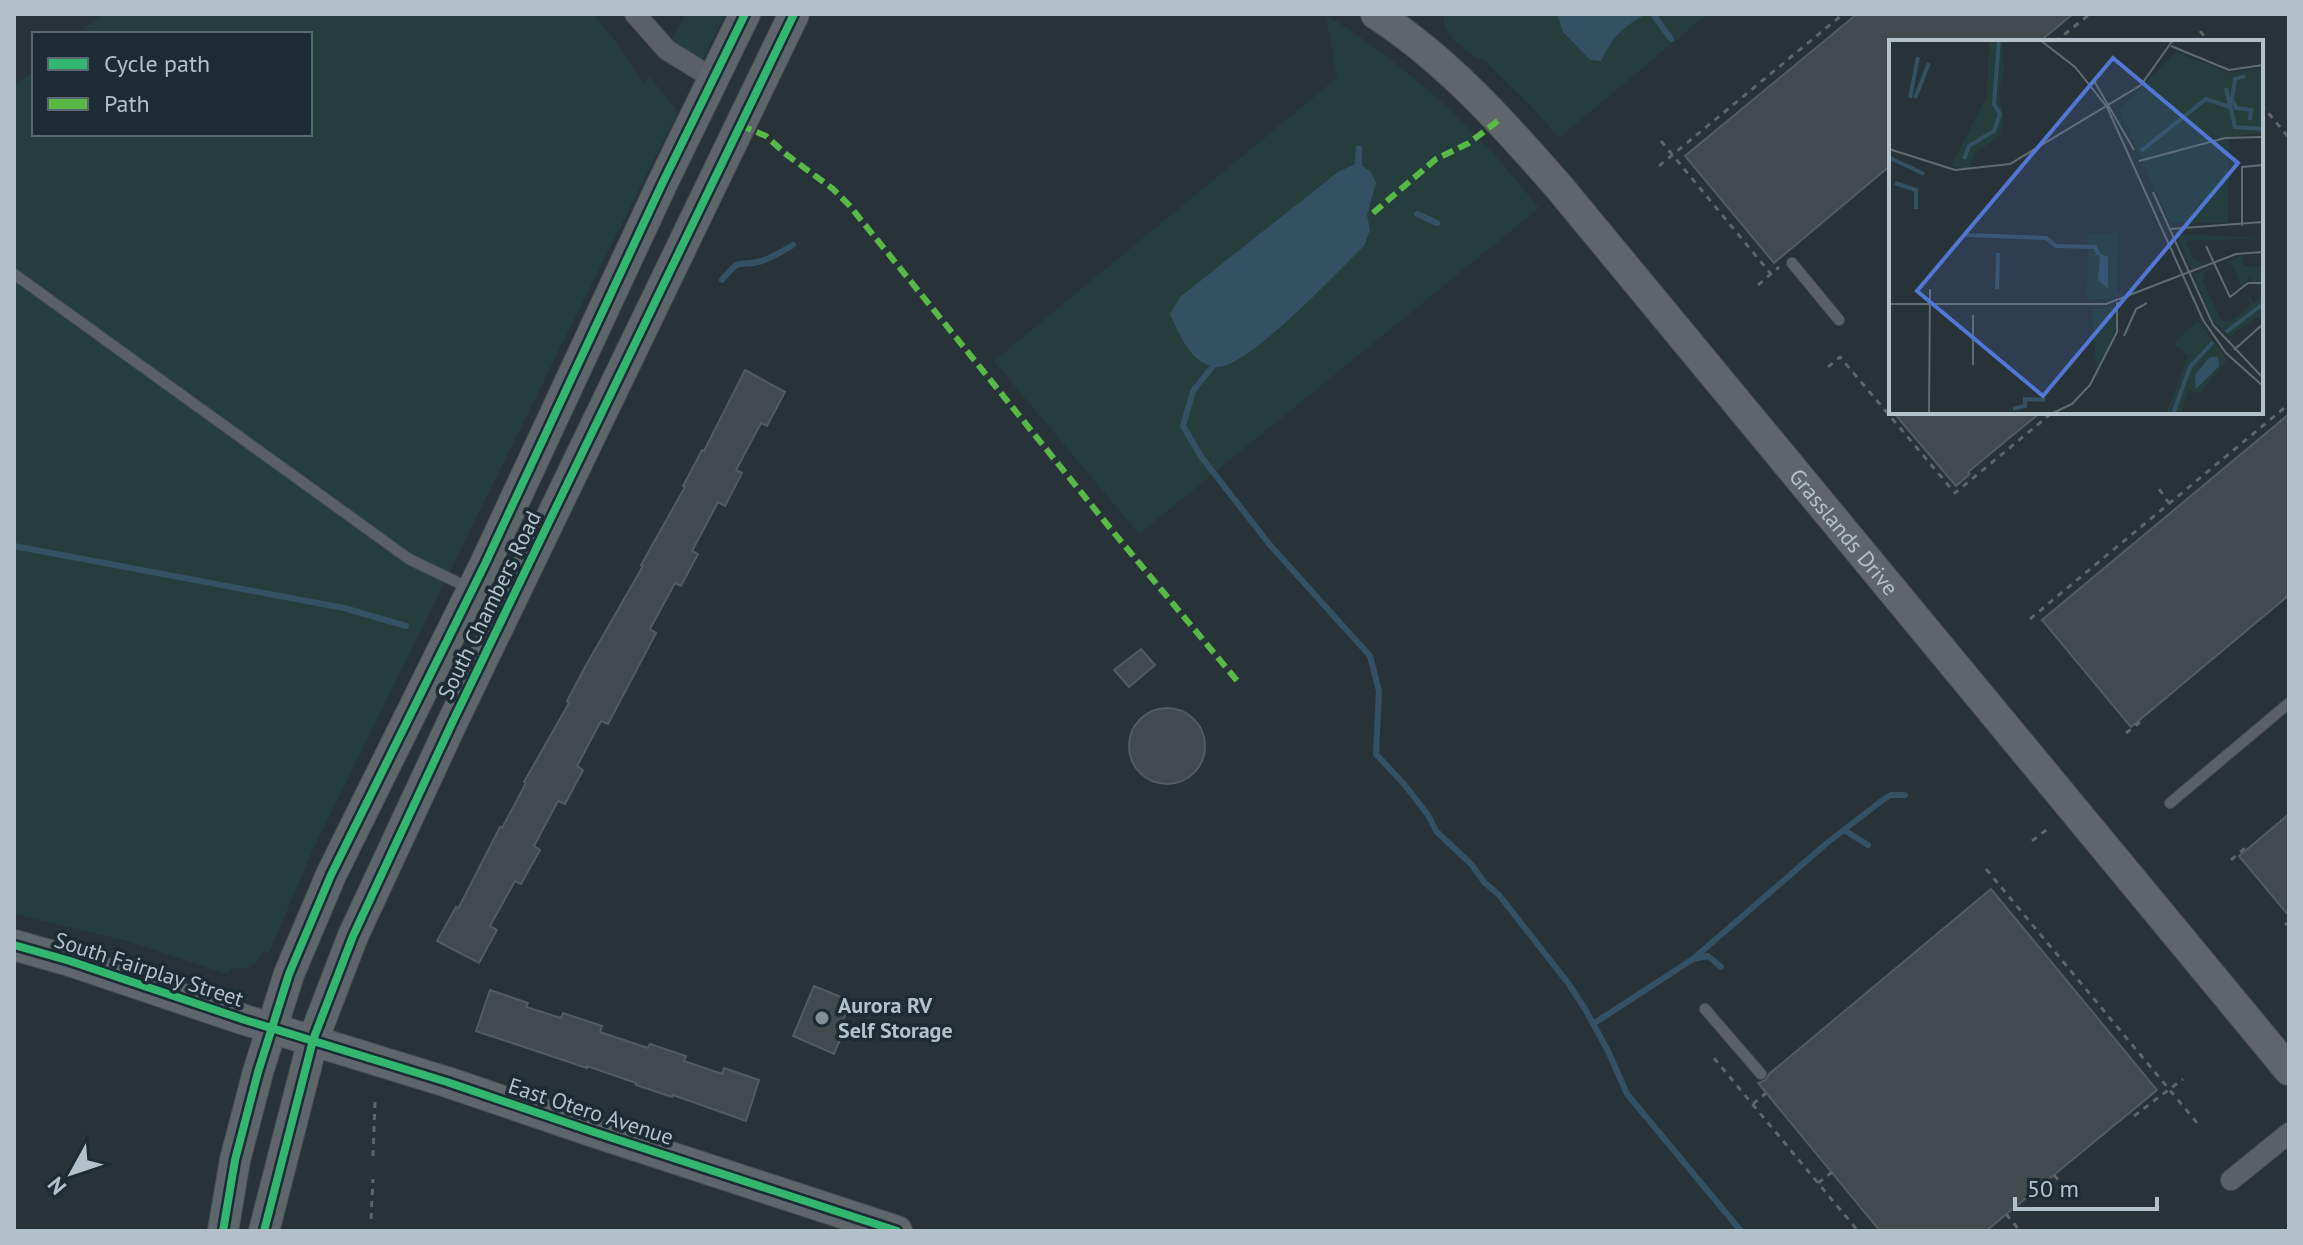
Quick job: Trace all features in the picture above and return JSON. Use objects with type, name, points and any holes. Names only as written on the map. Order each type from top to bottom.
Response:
[{"type":"main road","name":"South Chambers Road","points":[[223,1231],[235,1160],[258,1072],[289,974],[331,875],[472,590],[745,14]]},
{"type":"main road","name":"South Chambers Road","points":[[264,1231],[313,1040],[368,901],[794,14]]},
{"type":"main road","name":"Grasslands Drive","points":[[1394,19],[1477,97],[1559,187],[2289,1070]]},
{"type":"main road","points":[[672,266],[681,207],[717,137],[727,105],[714,79]]},
{"type":"main road","name":"South Fairplay Street","points":[[14,945],[272,1028]]},
{"type":"main road","name":"East Otero Avenue","points":[[272,1028],[447,1082],[897,1231]]},
{"type":"street","points":[[635,14],[667,50],[714,79]]},
{"type":"street","points":[[2231,1180],[2289,1133]]},
{"type":"lane","points":[[1792,263],[1839,320]]},
{"type":"lane","points":[[14,274],[409,559],[472,590]]},
{"type":"lane","points":[[2170,803],[2289,703]]},
{"type":"lane","points":[[1705,1009],[1761,1074]]},
{"type":"path","points":[[1659,166],[1843,14]]},
{"type":"path","points":[[2058,40],[2090,14]]},
{"type":"path","points":[[2200,31],[2207,40]]},
{"type":"path","points":[[2263,106],[2289,138]]},
{"type":"path","points":[[1661,141],[1771,274]]},
{"type":"path","points":[[1688,143],[1693,150]]},
{"type":"path","points":[[1828,367],[1840,357],[1955,493],[1966,480],[2051,414]]},
{"type":"path","points":[[2030,619],[2289,404]]},
{"type":"path","points":[[2027,423],[2032,429]]},
{"type":"path","points":[[2198,479],[2203,486]]},
{"type":"path","points":[[2159,489],[2169,503]]},
{"type":"path","points":[[2071,585],[2076,591]]},
{"type":"path","points":[[2126,733],[2138,721]]},
{"type":"path","points":[[2032,841],[2050,827]]},
{"type":"path","points":[[2231,860],[2246,850]]},
{"type":"path","points":[[1986,869],[2198,1124]]},
{"type":"path","points":[[1998,897],[2005,891]]},
{"type":"path","points":[[2065,978],[2072,972]]},
{"type":"path","points":[[2133,1060],[2139,1054]]},
{"type":"path","points":[[1714,1058],[1858,1231]]},
{"type":"path","points":[[2134,1116],[2183,1079]]},
{"type":"path","points":[[1753,1104],[1766,1093]]},
{"type":"path","points":[[2151,1095],[2155,1100]]},
{"type":"path","points":[[373,1156],[375,1102]]},
{"type":"path","points":[[1818,1183],[1832,1172]]},
{"type":"path","points":[[2054,1175],[2069,1192]]},
{"type":"path","points":[[371,1219],[373,1179]]},
{"type":"path","points":[[2006,1214],[2020,1231]]},
{"type":"green space","points":[[102,14],[593,14],[643,83],[649,76],[678,112],[314,847],[269,953],[263,951],[258,961],[247,968],[231,967],[228,974],[128,941],[14,914],[14,87],[32,73],[32,136],[312,136],[312,32],[80,32]]},
{"type":"green space","points":[[686,14],[725,14],[698,68],[673,50],[672,39]]},
{"type":"green space","points":[[1444,14],[1707,14],[1559,138],[1482,58],[1476,58],[1448,34]]},
{"type":"green space","points":[[1326,15],[1371,45],[1434,95],[1492,152],[1539,208],[1139,534],[994,361],[1337,78]]},
{"type":"water","points":[[1557,14],[1646,14],[1619,33],[1601,61],[1590,60],[1563,32]]},
{"type":"water","points":[[1356,146],[1362,146],[1362,166],[1371,172],[1376,183],[1367,215],[1370,230],[1364,246],[1292,316],[1249,352],[1217,367],[1200,361],[1187,347],[1170,314],[1180,297],[1338,172],[1355,164]]},
{"type":"building","points":[[1857,14],[2073,14],[2041,40],[1889,40],[1889,167],[1774,263],[1685,156]]},
{"type":"building","points":[[745,370],[785,392],[767,426],[761,423],[736,470],[742,473],[725,506],[718,502],[692,551],[698,554],[681,586],[675,583],[650,629],[656,633],[608,724],[601,721],[577,766],[583,770],[565,804],[558,801],[534,846],[540,850],[521,884],[515,881],[490,926],[497,930],[479,963],[437,941],[502,828]]},
{"type":"building","points":[[1895,414],[2039,414],[1968,472],[1970,474],[1956,486]]},
{"type":"building","points":[[2289,414],[2289,595],[2131,727],[2042,620]]},
{"type":"building","points":[[1141,649],[1155,665],[1129,687],[1114,670]]},
{"type":"building","points":[[1167,708],[1181,711],[1194,719],[1202,732],[1205,746],[1202,760],[1194,773],[1181,781],[1167,784],[1153,781],[1140,773],[1132,760],[1129,746],[1132,732],[1140,719],[1153,711]]},
{"type":"building","points":[[2289,814],[2289,916],[2239,856]]},
{"type":"building","points":[[1991,889],[2157,1090],[1986,1231],[1880,1231],[1758,1083],[1766,1080],[1769,1074]]},
{"type":"building","name":"Aurora RV Self Storage","points":[[814,986],[851,1001],[836,1038],[840,1040],[834,1054],[793,1036]]},
{"type":"building","points":[[490,990],[528,1003],[526,1007],[561,1018],[563,1013],[602,1026],[600,1032],[648,1048],[650,1044],[686,1056],[684,1061],[722,1074],[724,1068],[759,1080],[746,1121],[476,1031]]},
{"type":"waterway","points":[[1653,14],[1671,39]]},
{"type":"waterway","points":[[1417,214],[1437,223]]},
{"type":"waterway","points":[[722,280],[737,265],[762,261],[793,245]]},
{"type":"waterway","points":[[1217,361],[1193,391],[1183,426],[1202,458],[1270,545],[1370,656],[1379,691],[1376,754],[1404,784],[1436,831],[1499,895],[1568,983],[1608,1051],[1627,1094],[1741,1231]]},
{"type":"waterway","points":[[14,546],[344,608],[406,626]]},
{"type":"waterway","points":[[1693,959],[1827,843],[1884,799],[1891,795],[1905,795]]},
{"type":"waterway","points":[[1844,830],[1868,845]]},
{"type":"waterway","points":[[1593,1024],[1693,959],[1708,956],[1721,967]]},
{"type":"marked path","points":[[1373,213],[1436,159],[1469,143],[1499,120]]},
{"type":"marked path","points":[[740,125],[766,136],[849,205],[1239,683]]},
{"type":"cycle path","points":[[223,1231],[235,1160],[258,1072],[289,974],[331,875],[485,564],[745,14]]},
{"type":"cycle path","points":[[264,1231],[313,1040],[353,936],[452,723],[794,14]]},
{"type":"cycle path","points":[[14,945],[447,1082],[897,1231]]},
{"type":"place","name":"Aurora RV Self Storage","points":[[822,1018]]}]
